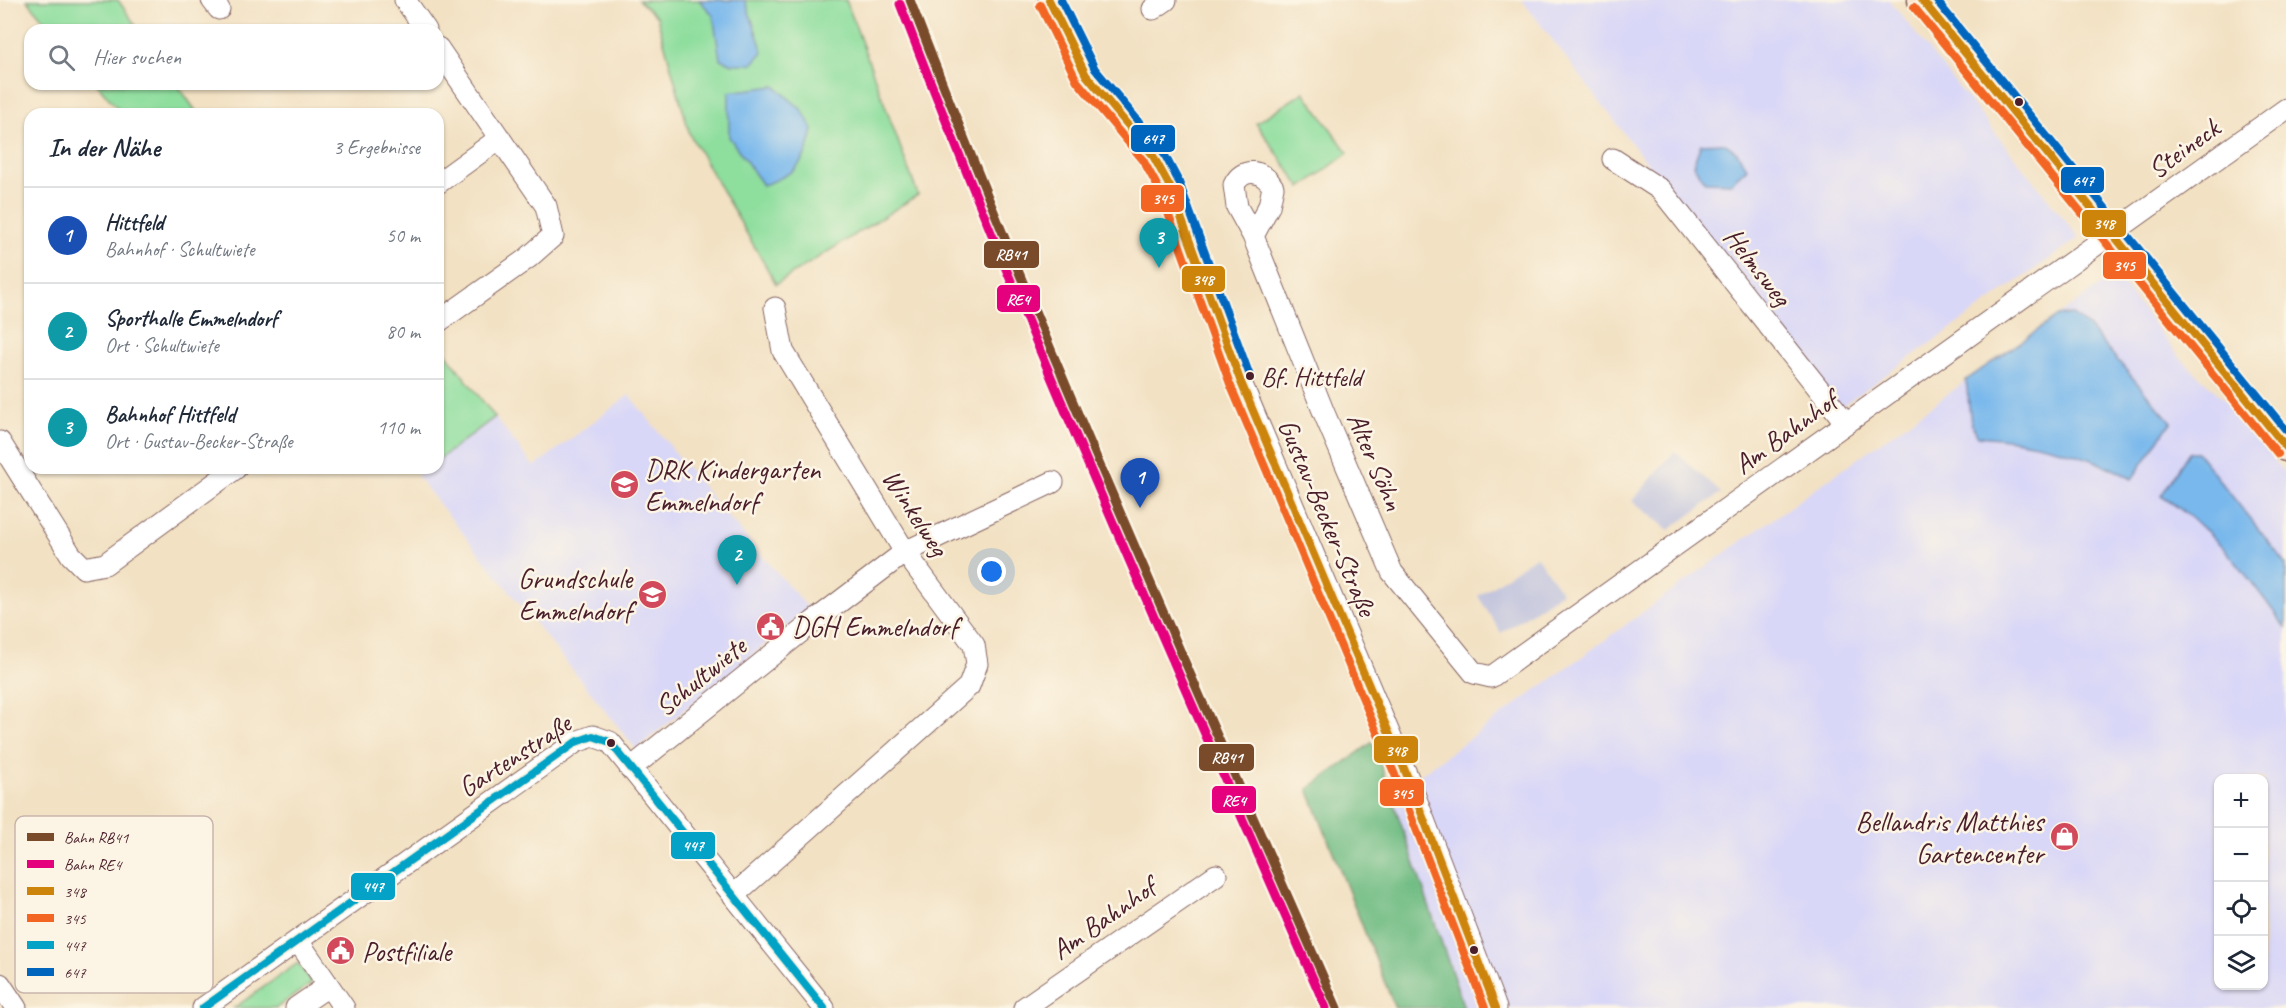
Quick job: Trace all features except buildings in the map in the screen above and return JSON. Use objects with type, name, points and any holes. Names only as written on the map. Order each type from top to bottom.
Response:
[{"type":"main road","points":[[1922,0],[2286,447]]},
{"type":"street","points":[[405,0],[422,24]]},
{"type":"street","name":"Gustav-Becker-Straße","points":[[1049,0],[1086,75],[1152,154],[1170,187],[1240,380],[1395,749],[1452,889],[1496,1008]]},
{"type":"street","points":[[444,57],[546,206],[553,236],[528,258],[444,318]]},
{"type":"street","name":"Steineck","points":[[2112,234],[2286,109]]},
{"type":"street","points":[[444,179],[500,138]]},
{"type":"street","name":"Helmsweg","points":[[1613,159],[1661,190],[1846,423]]},
{"type":"street","name":"Am Bahnhof","points":[[1491,677],[2112,234]]},
{"type":"street","name":"Alter Söhn","points":[[1253,236],[1324,413],[1392,572],[1474,674],[1491,677]]},
{"type":"street","name":"Winkelweg","points":[[734,895],[969,686],[977,664],[974,645],[905,552],[783,351],[776,308]]},
{"type":"street","points":[[0,442],[24,465]]},
{"type":"street","points":[[29,474],[71,555],[84,568],[105,564],[228,474]]},
{"type":"street","name":"Schultwiete","points":[[630,769],[813,622],[905,552],[1053,482]]},
{"type":"street","name":"Gartenstraße","points":[[203,1008],[576,742],[593,736],[610,742],[824,1008]]},
{"type":"street","name":"Am Bahnhof","points":[[1024,1008],[1216,875]]},
{"type":"street","points":[[298,941],[344,1008]]},
{"type":"street","points":[[0,984],[16,1008]]},
{"type":"street","points":[[296,1008],[328,986]]},
{"type":"shaded area","points":[[1522,0],[1889,0],[2079,238],[1836,410]]},
{"type":"shaded area","points":[[2115,275],[2182,360],[2233,408],[2286,475],[2286,1003],[2281,1008],[1464,1008],[1391,796],[1683,583]]},
{"type":"shaded area","name":"Grundschule Emmelndorf","points":[[629,395],[715,502],[809,609],[636,749],[417,476],[420,474],[444,474],[444,455],[495,417],[534,467]]},
{"type":"shaded area","points":[[1675,451],[1721,493],[1669,530],[1632,501]]},
{"type":"shaded area","points":[[1536,556],[1562,592],[1501,633],[1478,596]]},
{"type":"green space","points":[[27,0],[118,0],[135,24],[47,24]]},
{"type":"green space","points":[[638,0],[846,0],[918,195],[776,284],[690,135],[657,17]]},
{"type":"green space","points":[[102,90],[181,90],[194,108],[117,108]]},
{"type":"green space","points":[[1304,92],[1348,153],[1301,188],[1256,123]]},
{"type":"green space","points":[[444,351],[495,417],[444,455]]},
{"type":"green space","points":[[1373,742],[1464,1008],[1395,1008],[1308,789]]},
{"type":"green space","points":[[298,963],[312,983],[276,1008],[234,1008]]},
{"type":"water","points":[[699,0],[745,0],[763,52],[752,64],[733,64],[720,59],[713,15]]},
{"type":"water","points":[[775,86],[802,110],[813,130],[807,151],[798,166],[784,176],[763,185],[729,137],[729,92]]},
{"type":"water","points":[[1724,143],[1737,152],[1747,168],[1731,183],[1705,182],[1693,165],[1701,144]]},
{"type":"water","points":[[2071,314],[2088,326],[2171,422],[2132,479],[2096,461],[2058,449],[1978,436],[1971,423],[1966,380],[2058,316]]},
{"type":"water","points":[[2189,452],[2197,452],[2286,564],[2286,628],[2215,539],[2161,496]]},
{"type":"rail line","name":"RB41","points":[[910,0],[1064,380],[1337,1008]]},
{"type":"rail line","name":"RE4","points":[[900,4],[1054,383],[1161,634],[1326,1008]]},
{"type":"transit line","name":"348","points":[[1049,0],[1086,75],[1152,154],[1170,187],[1240,380],[1408,778],[1496,1008]]},
{"type":"transit line","name":"647","points":[[1061,0],[1095,69],[1161,148],[1179,182],[1250,376]]},
{"type":"transit line","name":"348","points":[[1922,0],[2286,447]]},
{"type":"transit line","name":"647","points":[[1936,0],[2286,430]]},
{"type":"transit line","name":"345","points":[[1040,5],[1077,81],[1143,160],[1160,191],[1230,384],[1398,782],[1485,1008]]},
{"type":"transit line","name":"345","points":[[1914,7],[2278,454]]},
{"type":"transit line","name":"447","points":[[203,1008],[576,742],[593,736],[610,742],[824,1008]]},
{"type":"place","name":"Bahnhof Hittfeld","points":[[1159,268]]},
{"type":"place","name":"Bf. Hittfeld","points":[[1250,376]]},
{"type":"place","name":"DRK Kindergarten Emmelndorf","points":[[624,485]]},
{"type":"place","name":"Hittfeld","points":[[1140,508]]},
{"type":"place","name":"Sporthalle Emmelndorf","points":[[737,585]]},
{"type":"place","name":"Grundschule Emmelndorf","points":[[653,594]]},
{"type":"place","name":"DGH Emmelndorf","points":[[771,626]]},
{"type":"place","name":"Bellandris Matthies Gartencenter","points":[[2064,837]]},
{"type":"place","name":"Postfiliale","points":[[341,951]]}]
